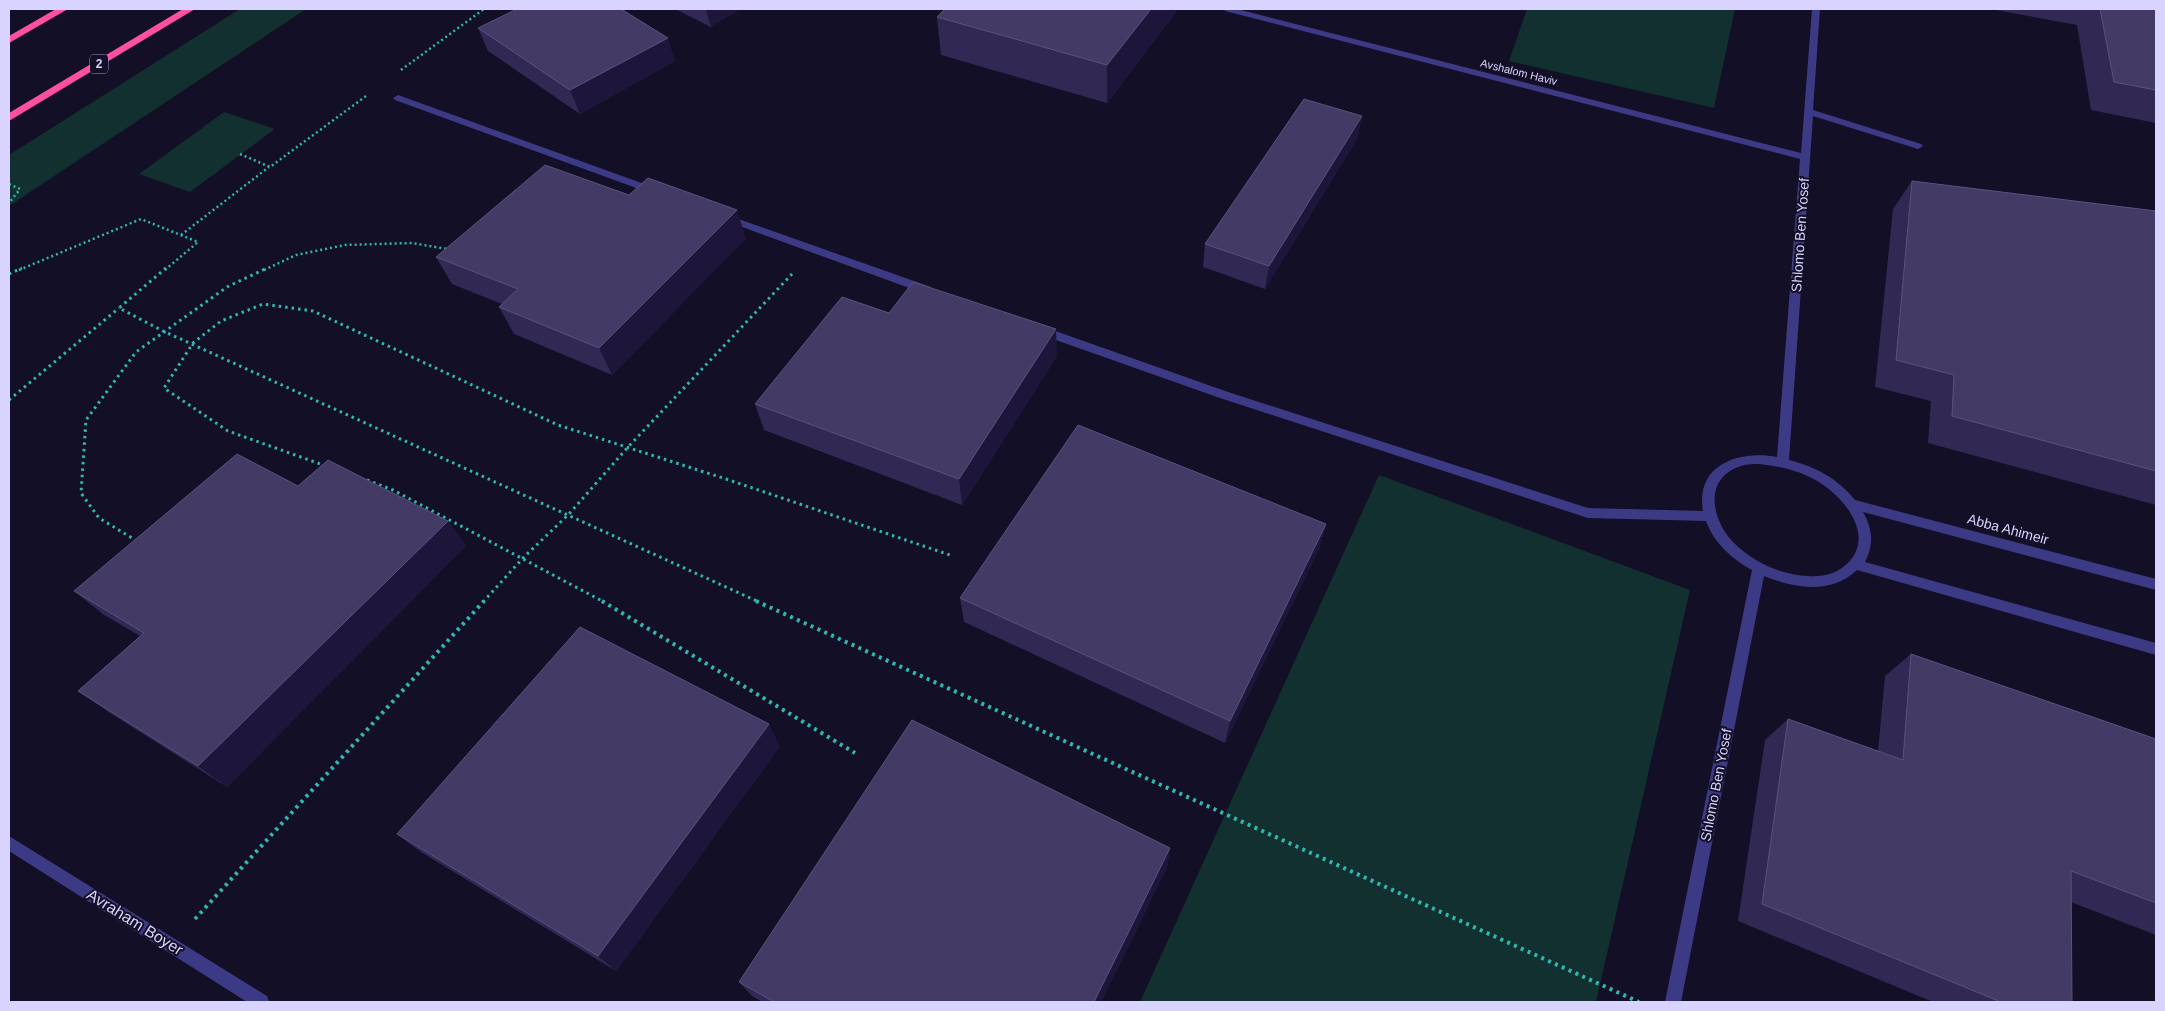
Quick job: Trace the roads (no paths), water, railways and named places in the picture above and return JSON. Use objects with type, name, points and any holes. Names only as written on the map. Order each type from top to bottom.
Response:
[{"type":"highway","points":[[9,40],[63,9]]},
{"type":"highway","name":"2","points":[[9,118],[190,9]]},
{"type":"street","name":"Avshalom Haviv","points":[[1228,9],[1805,157]]},
{"type":"street","name":"Shlomo Ben Yosef","points":[[1783,462],[1816,9]]},
{"type":"street","points":[[398,98],[666,196]]},
{"type":"street","points":[[1808,112],[1918,146]]},
{"type":"street","points":[[713,213],[936,293]]},
{"type":"street","points":[[1028,326],[1224,395],[1588,513],[1710,516]]},
{"type":"street","points":[[1760,459],[1783,462],[1810,471],[1833,485],[1852,504],[1862,520],[1866,536],[1864,552],[1857,565],[1840,576],[1816,582],[1787,578],[1759,568],[1737,554],[1720,536],[1710,516],[1707,498],[1711,482],[1723,470],[1739,462],[1760,459]]},
{"type":"street","name":"Abba Ahimeir","points":[[1852,504],[2156,584]]},
{"type":"street","points":[[1857,565],[2156,649]]},
{"type":"street","name":"Shlomo Ben Yosef","points":[[1672,1002],[1759,568]]},
{"type":"street","name":"Avraham Boyer","points":[[9,843],[261,1002]]}]
